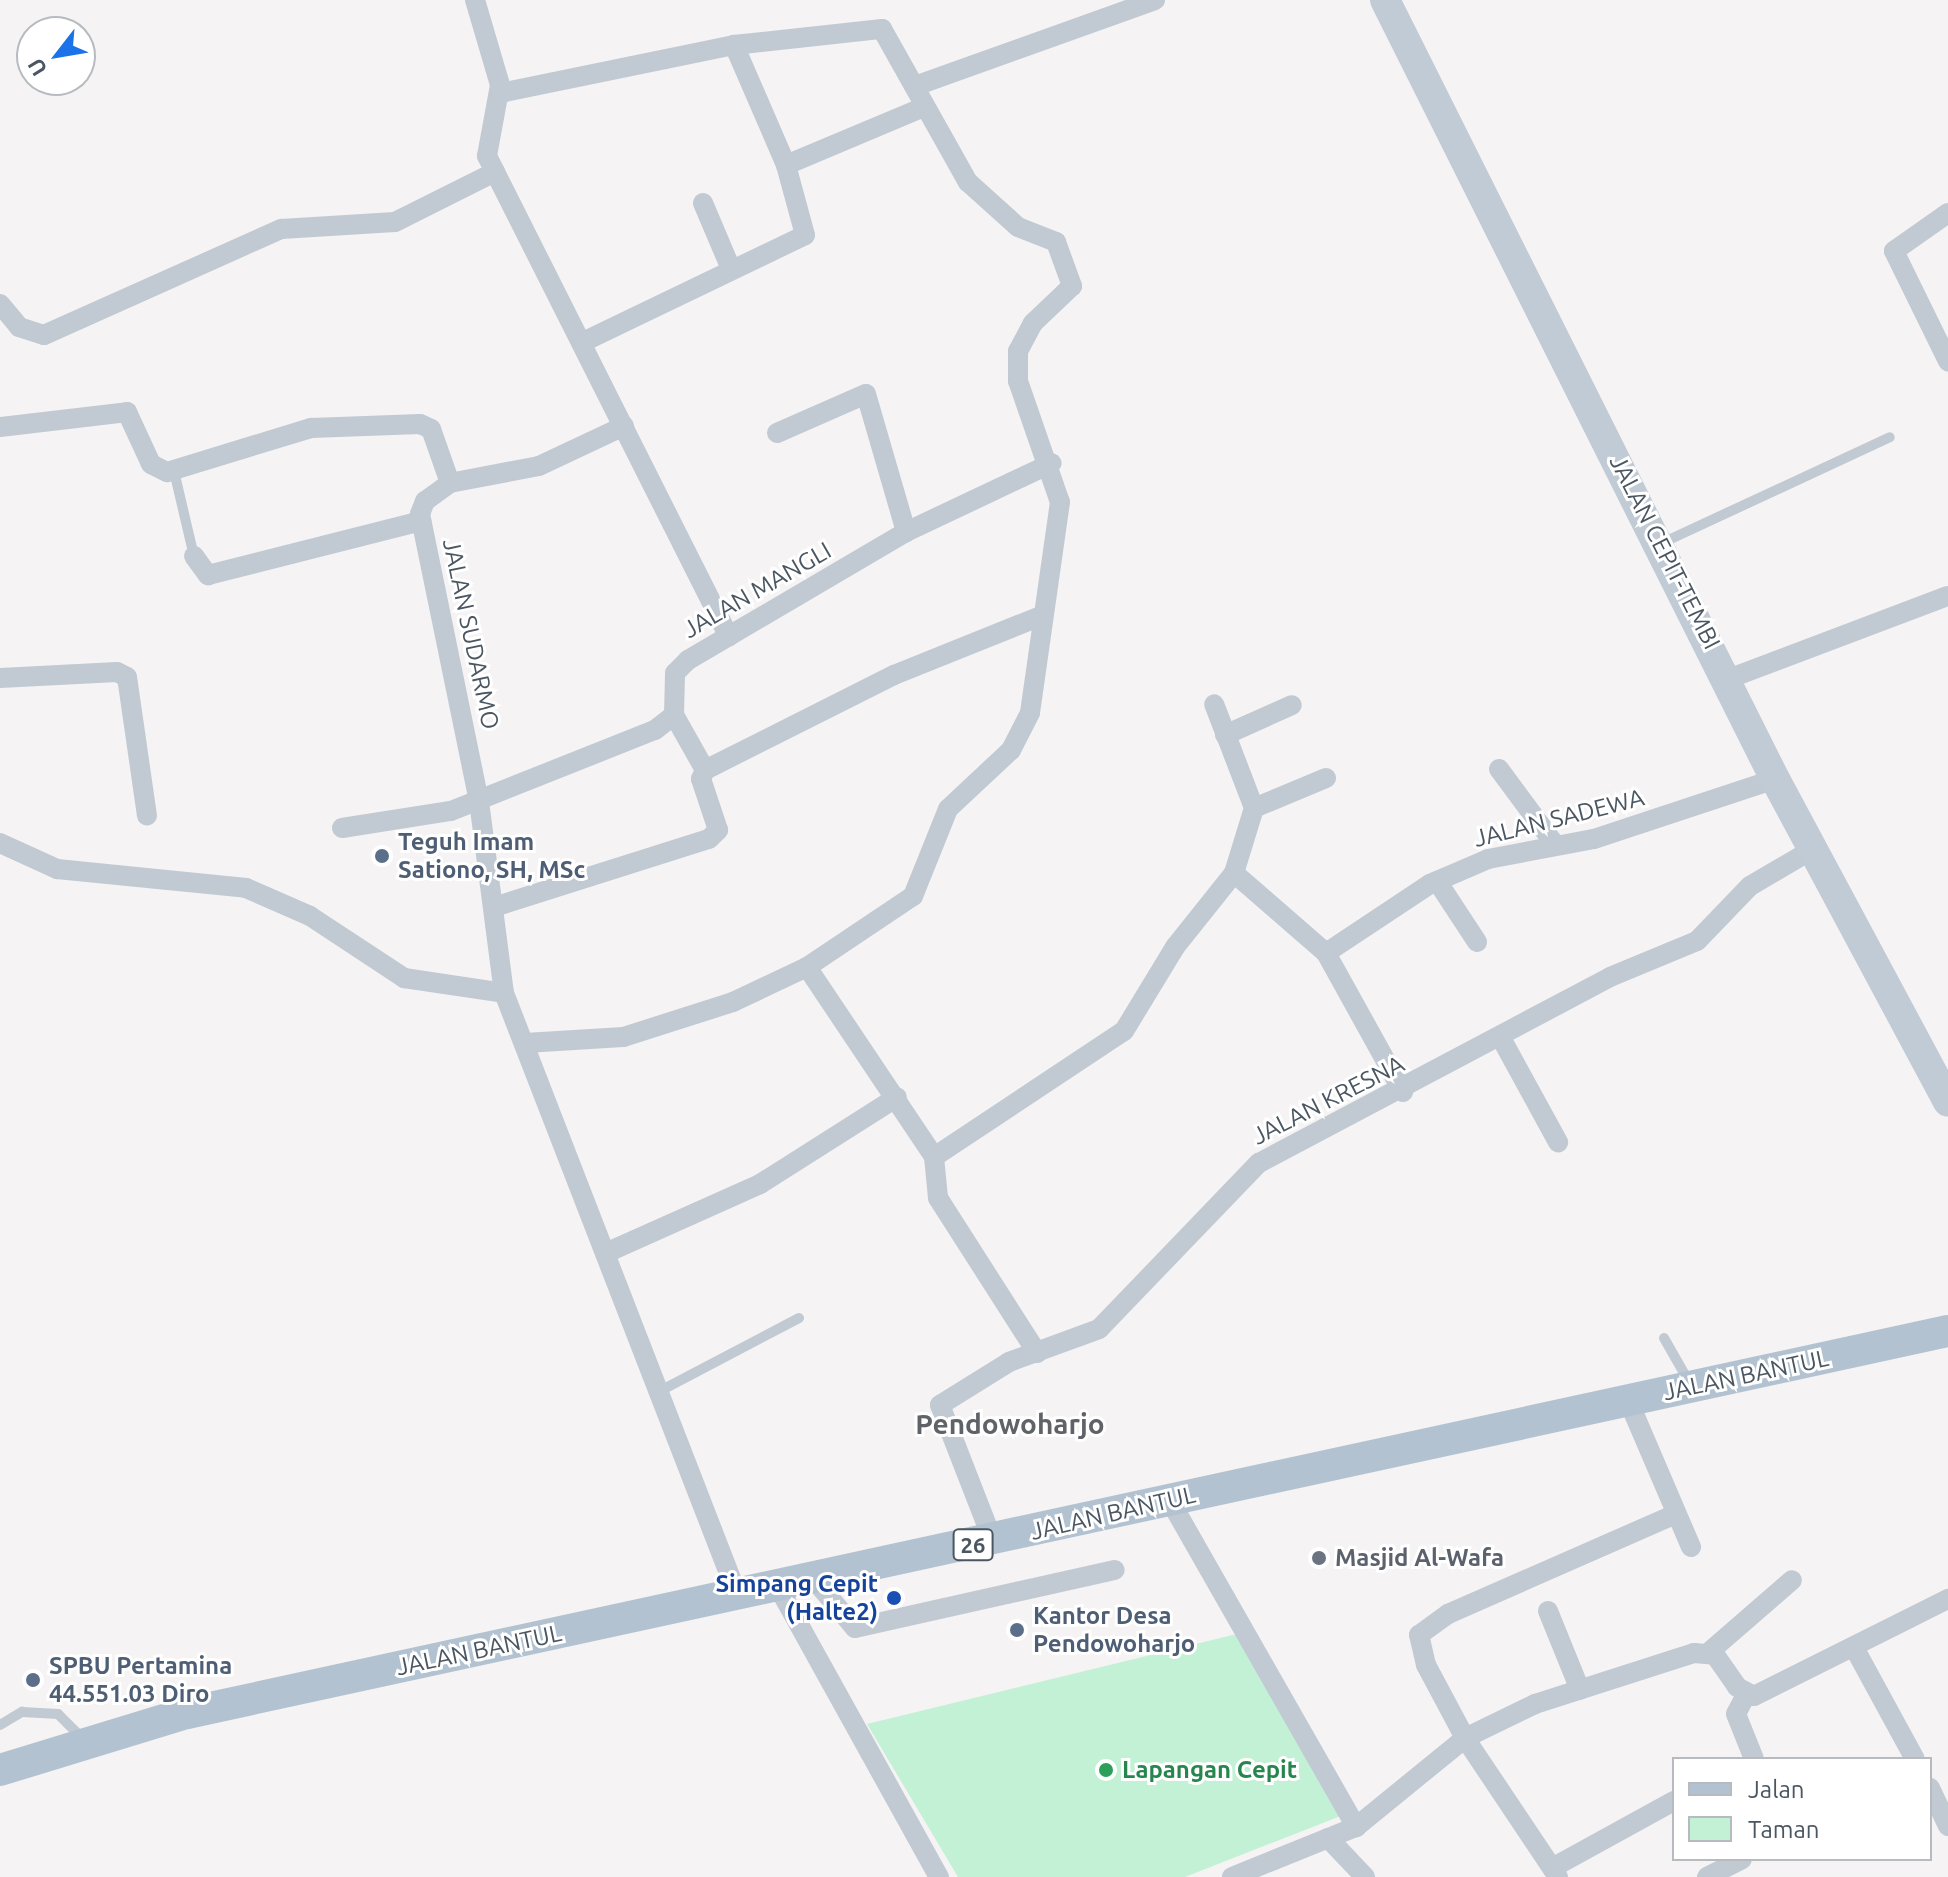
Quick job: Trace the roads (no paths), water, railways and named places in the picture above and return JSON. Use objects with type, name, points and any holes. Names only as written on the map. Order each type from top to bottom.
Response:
[{"type":"main road","name":"JALAN CEPIT-TEMBI","points":[[1385,0],[1662,543],[1775,779],[1948,1102]]},
{"type":"main road","name":"JALAN BANTUL","points":[[0,1770],[187,1713],[993,1541],[1169,1499],[1948,1331]]},
{"type":"street","points":[[475,0],[500,93],[484,141],[495,172],[585,341],[729,637]]},
{"type":"street","points":[[915,86],[1155,0]]},
{"type":"street","points":[[500,93],[734,45],[874,28],[887,34],[924,107],[968,182],[1018,227],[1051,238],[1062,252],[1072,286],[1033,323],[1018,351],[1023,398],[1052,463],[1060,502],[1030,713],[1019,739],[953,801],[913,896],[807,967],[653,1030],[525,1043]]},
{"type":"street","points":[[585,341],[805,235],[786,165],[734,45]]},
{"type":"street","points":[[786,165],[924,107]]},
{"type":"street","points":[[0,304],[19,327],[44,335],[281,229],[395,222],[495,172]]},
{"type":"street","points":[[703,203],[731,269]]},
{"type":"street","points":[[1948,213],[1894,251],[1948,361]]},
{"type":"street","points":[[777,433],[866,394],[906,532]]},
{"type":"street","points":[[0,427],[127,412],[151,464],[174,471],[297,431],[420,424],[431,429],[450,483],[539,466],[624,426]]},
{"type":"street","name":"JALAN MANGLI","points":[[674,715],[679,667],[906,532],[1052,463]]},
{"type":"street","name":"JALAN SUDARMO","points":[[450,483],[422,504],[421,521],[479,801],[504,993],[608,1252],[737,1594]]},
{"type":"street","points":[[194,556],[208,575],[421,521]]},
{"type":"street","points":[[1728,679],[1948,596]]},
{"type":"street","points":[[494,907],[716,835],[701,779],[705,770],[894,675],[1043,615]]},
{"type":"street","points":[[0,678],[117,672],[127,677],[147,816]]},
{"type":"street","points":[[934,1157],[1124,1031],[1175,947],[1234,873],[1254,808],[1214,704]]},
{"type":"street","points":[[1225,735],[1292,705]]},
{"type":"street","points":[[342,828],[479,801],[568,769],[674,715],[705,770]]},
{"type":"street","points":[[1499,769],[1553,842]]},
{"type":"street","points":[[1254,808],[1326,778]]},
{"type":"street","name":"JALAN SADEWA","points":[[1326,953],[1437,881],[1553,842],[1594,839],[1775,779]]},
{"type":"street","points":[[0,843],[57,869],[246,888],[310,916],[404,978],[504,993]]},
{"type":"street","name":"JALAN KRESNA","points":[[993,1541],[938,1409],[987,1374],[1099,1329],[1259,1163],[1403,1092],[1610,977],[1697,941],[1750,886],[1813,849]]},
{"type":"street","points":[[1234,873],[1326,953],[1403,1092]]},
{"type":"street","points":[[1437,881],[1477,942]]},
{"type":"street","points":[[807,967],[897,1097],[934,1157],[938,1198],[1037,1353]]},
{"type":"street","points":[[1501,1038],[1558,1142]]},
{"type":"street","points":[[608,1252],[760,1184],[897,1097]]},
{"type":"street","points":[[1628,1400],[1673,1515],[1691,1547]]},
{"type":"street","points":[[1169,1499],[1356,1827]]},
{"type":"street","points":[[1672,1802],[1549,1872],[1465,1738],[1426,1665],[1419,1635],[1448,1614],[1673,1515]]},
{"type":"street","points":[[813,1578],[855,1628],[1115,1570]]},
{"type":"street","points":[[1232,1877],[1266,1871],[1328,1838],[1356,1827],[1465,1738],[1580,1690],[1708,1653],[1792,1580]]},
{"type":"street","points":[[777,1585],[939,1877]]},
{"type":"street","points":[[1753,1757],[1736,1714],[1746,1695],[1856,1651],[1948,1599]]},
{"type":"street","points":[[1548,1611],[1580,1690]]},
{"type":"street","points":[[1856,1651],[1914,1757]]},
{"type":"street","points":[[1708,1653],[1746,1695]]},
{"type":"street","points":[[1932,1792],[1948,1826]]},
{"type":"street","points":[[1328,1838],[1365,1877]]},
{"type":"street","points":[[1707,1877],[1738,1861]]},
{"type":"lane","points":[[1662,543],[1890,437]]},
{"type":"lane","points":[[174,471],[194,556]]},
{"type":"lane","points":[[660,1391],[799,1318]]},
{"type":"lane","points":[[1664,1338],[1692,1387]]},
{"type":"lane","points":[[0,1725],[22,1712],[58,1714],[86,1742]]},
{"type":"place","name":"Teguh Imam Sationo, SH, MSc","points":[[382,856]]},
{"type":"place","name":"Masjid Al-Wafa","points":[[1319,1558]]},
{"type":"place","name":"Simpang Cepit (Halte2)","points":[[894,1598]]},
{"type":"place","name":"Kantor Desa Pendowoharjo","points":[[1017,1630]]},
{"type":"place","name":"SPBU Pertamina 44.551.03 Diro","points":[[33,1680]]},
{"type":"place","name":"Lapangan Cepit","points":[[1106,1770]]},
{"type":"district","name":"Pendowoharjo","points":[[1010,1424]]}]
